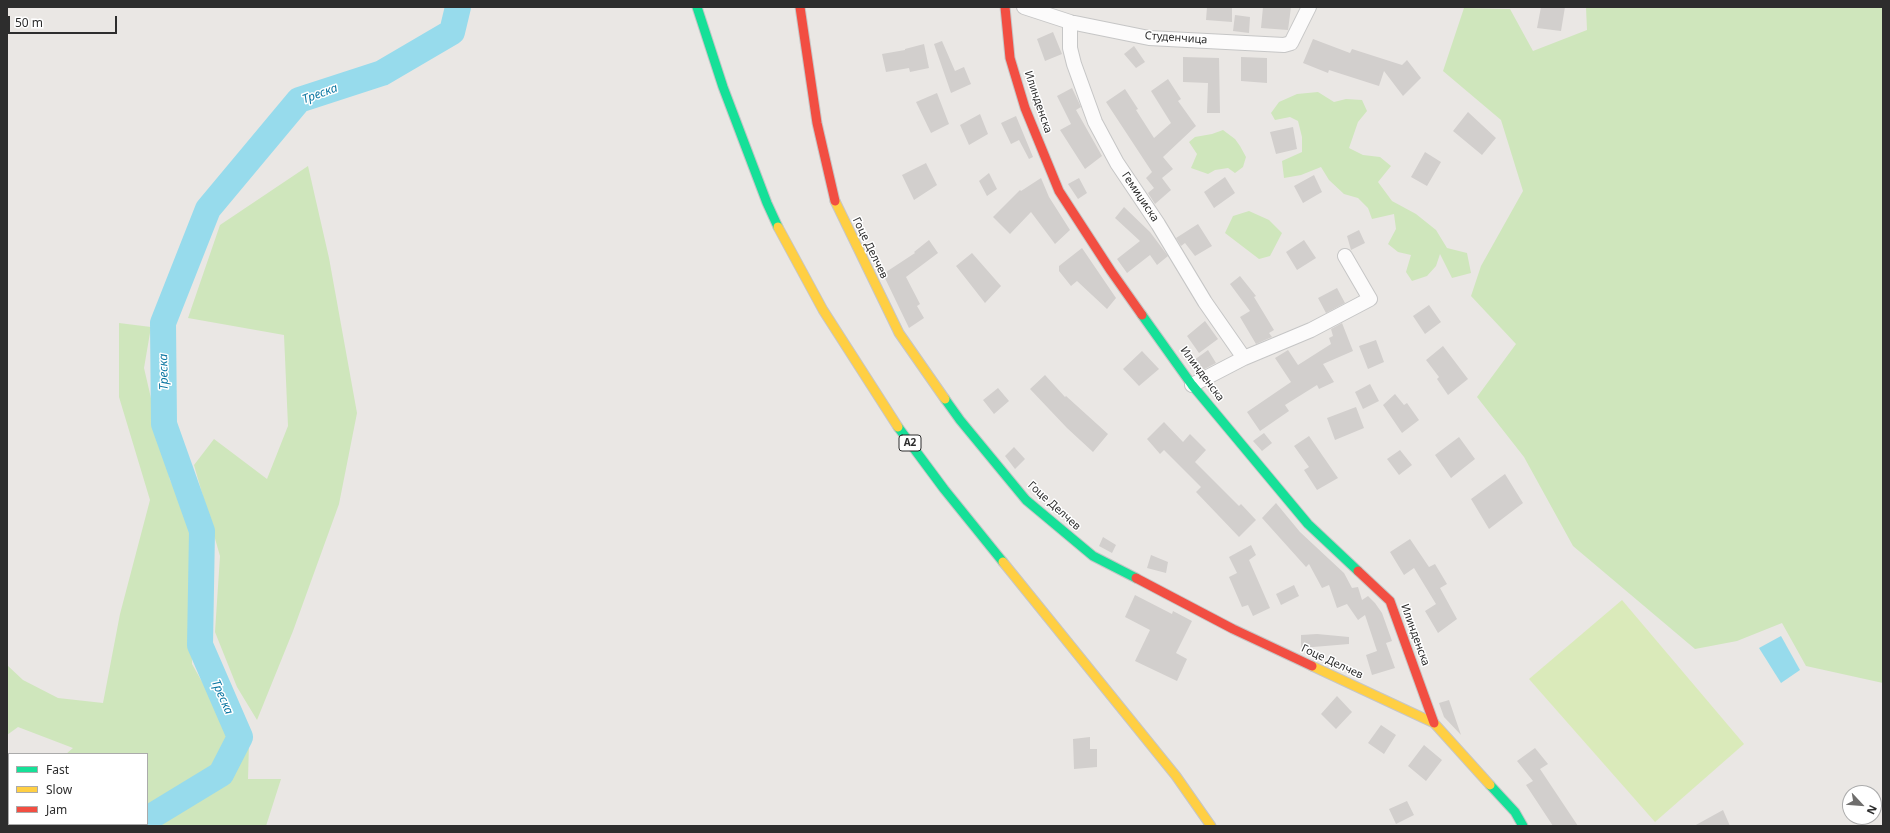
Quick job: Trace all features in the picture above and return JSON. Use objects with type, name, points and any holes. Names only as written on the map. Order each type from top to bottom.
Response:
[{"type":"street","name":"A2","points":[[697,7],[723,87],[764,196],[786,243],[823,310],[896,424],[944,489],[1176,776],[1211,826]]},
{"type":"street","name":"Гоце Делчев","points":[[800,7],[817,123],[835,203],[899,333],[960,420],[1026,500],[1093,556],[1233,629],[1434,723],[1515,812],[1523,826]]},
{"type":"street","name":"Илинденска","points":[[1006,7],[1010,58],[1025,108],[1059,191],[1111,271],[1192,385],[1308,524],[1390,601],[1434,723]]},
{"type":"street","name":"Студенчица","points":[[1024,7],[1070,22],[1149,38],[1284,45],[1291,43],[1310,7]]},
{"type":"street","name":"Гемиџиска","points":[[1070,22],[1070,48],[1074,64],[1095,122],[1117,163],[1158,224],[1205,302],[1244,358]]},
{"type":"street","points":[[1192,385],[1244,358],[1311,330],[1370,299],[1345,256]]},
{"type":"green space","points":[[1586,7],[1883,7],[1883,683],[1806,666],[1782,623],[1737,641],[1695,649],[1573,546],[1524,457],[1477,397],[1516,344],[1471,296],[1481,266],[1523,191],[1501,120],[1443,71],[1464,8],[1510,9],[1533,51],[1587,30]]},
{"type":"green space","points":[[1318,92],[1334,102],[1346,99],[1362,100],[1367,111],[1358,122],[1349,148],[1363,155],[1380,157],[1391,166],[1378,182],[1392,201],[1416,214],[1436,230],[1447,248],[1467,253],[1471,273],[1452,278],[1440,254],[1436,266],[1427,276],[1412,281],[1406,272],[1411,255],[1398,252],[1388,244],[1396,229],[1394,214],[1372,219],[1368,208],[1358,198],[1344,194],[1329,180],[1321,167],[1301,175],[1284,178],[1282,161],[1302,152],[1302,137],[1298,121],[1290,117],[1275,120],[1271,113],[1279,102],[1297,94]]},
{"type":"green space","points":[[1223,130],[1235,139],[1246,157],[1243,167],[1235,173],[1228,168],[1215,170],[1208,174],[1191,168],[1197,154],[1189,142],[1195,137],[1212,134]]},
{"type":"green space","points":[[308,166],[329,258],[357,413],[339,504],[293,631],[257,720],[237,687],[215,632],[220,556],[194,465],[214,439],[267,479],[288,426],[284,335],[188,318],[220,225]]},
{"type":"green space","points":[[1249,211],[1269,220],[1282,233],[1270,256],[1259,259],[1225,233],[1233,216]]},
{"type":"green space","points":[[119,323],[151,327],[144,368],[170,480],[190,518],[192,664],[223,719],[248,737],[248,779],[281,779],[266,826],[7,826],[8,804],[8,825],[148,825],[148,753],[67,753],[73,748],[18,727],[7,735],[7,665],[23,680],[58,698],[103,703],[120,614],[150,500],[119,397]]},
{"type":"green space","points":[[1622,600],[1744,744],[1655,822],[1529,679]]},
{"type":"water","points":[[1781,636],[1800,670],[1781,683],[1759,648]]},
{"type":"building","points":[[1207,7],[1232,7],[1232,22],[1206,20]]},
{"type":"building","points":[[1263,7],[1291,7],[1288,30],[1261,28]]},
{"type":"building","points":[[1541,7],[1565,7],[1561,31],[1537,28]]},
{"type":"building","points":[[1235,15],[1250,17],[1249,33],[1233,31]]},
{"type":"building","points":[[1053,32],[1062,54],[1045,61],[1037,39]]},
{"type":"building","points":[[1313,39],[1350,53],[1352,49],[1402,65],[1407,60],[1421,78],[1403,96],[1384,71],[1379,86],[1329,70],[1328,73],[1303,63]]},
{"type":"building","points":[[942,41],[955,71],[964,67],[971,84],[951,93],[934,44]]},
{"type":"building","points":[[924,44],[929,68],[910,72],[909,68],[886,72],[882,54],[905,50]]},
{"type":"building","points":[[1134,46],[1145,62],[1136,68],[1124,54]]},
{"type":"building","points":[[1183,57],[1219,58],[1220,113],[1207,113],[1208,83],[1183,82]]},
{"type":"building","points":[[1241,57],[1267,58],[1267,83],[1241,81]]},
{"type":"building","points":[[1168,79],[1181,99],[1178,101],[1196,126],[1163,157],[1173,169],[1162,178],[1171,190],[1155,204],[1148,193],[1154,188],[1146,178],[1152,172],[1106,102],[1125,89],[1138,109],[1136,110],[1154,138],[1171,123],[1151,91]]},
{"type":"building","points":[[1072,88],[1081,107],[1076,110],[1102,156],[1085,169],[1060,130],[1071,124],[1057,96]]},
{"type":"building","points":[[937,93],[949,124],[931,133],[916,102]]},
{"type":"building","points":[[1468,112],[1496,138],[1482,155],[1453,131]]},
{"type":"building","points":[[980,114],[988,134],[969,145],[960,125]]},
{"type":"building","points":[[1016,116],[1033,157],[1029,159],[1019,140],[1011,144],[1001,123]]},
{"type":"building","points":[[1293,127],[1297,149],[1276,154],[1270,132]]},
{"type":"building","points":[[1425,152],[1441,162],[1427,186],[1411,177]]},
{"type":"building","points":[[926,163],[937,185],[914,200],[902,175]]},
{"type":"building","points":[[989,173],[997,189],[987,196],[979,181]]},
{"type":"building","points":[[1314,175],[1322,192],[1303,203],[1294,186]]},
{"type":"building","points":[[1225,177],[1235,193],[1214,208],[1204,192]]},
{"type":"building","points":[[1041,178],[1049,197],[1070,230],[1055,244],[1031,212],[1010,234],[993,217],[1020,190],[1021,191]]},
{"type":"building","points":[[1079,178],[1087,193],[1078,199],[1068,184]]},
{"type":"building","points":[[1124,207],[1150,232],[1168,256],[1157,265],[1150,255],[1127,273],[1117,259],[1140,241],[1115,218]]},
{"type":"building","points":[[1198,224],[1212,246],[1195,256],[1185,243],[1181,246],[1176,238]]},
{"type":"building","points":[[1359,230],[1365,243],[1351,250],[1347,236]]},
{"type":"building","points":[[929,240],[938,253],[906,277],[920,304],[917,306],[924,318],[909,328],[883,274],[915,253],[914,252]]},
{"type":"building","points":[[1304,240],[1316,258],[1297,270],[1286,252]]},
{"type":"building","points":[[1082,248],[1116,298],[1107,309],[1077,281],[1071,286],[1059,271],[1059,266]]},
{"type":"building","points":[[972,253],[1001,286],[985,303],[956,266]]},
{"type":"building","points":[[1240,276],[1256,296],[1254,297],[1274,330],[1269,333],[1272,337],[1256,344],[1240,317],[1250,311],[1230,284]]},
{"type":"building","points":[[1337,288],[1345,303],[1326,313],[1318,298]]},
{"type":"building","points":[[1429,305],[1441,322],[1425,334],[1413,316]]},
{"type":"building","points":[[1205,321],[1218,339],[1199,353],[1187,336]]},
{"type":"building","points":[[1342,323],[1353,351],[1323,364],[1334,382],[1319,389],[1317,385],[1285,405],[1289,411],[1260,431],[1247,412],[1291,382],[1275,358],[1288,350],[1298,365],[1331,344],[1329,338],[1333,336],[1331,329]]},
{"type":"building","points":[[1376,340],[1384,362],[1368,369],[1359,346]]},
{"type":"building","points":[[1443,346],[1468,379],[1448,395],[1437,379],[1439,377],[1426,360]]},
{"type":"building","points":[[1208,350],[1216,363],[1197,373],[1190,363]]},
{"type":"building","points":[[1142,351],[1159,369],[1139,386],[1123,369]]},
{"type":"building","points":[[1045,375],[1065,397],[1066,396],[1108,434],[1093,452],[1067,428],[1030,389]]},
{"type":"building","points":[[1370,384],[1379,401],[1363,409],[1355,392]]},
{"type":"building","points":[[998,388],[1009,401],[994,414],[983,400]]},
{"type":"building","points":[[1395,394],[1404,405],[1407,403],[1419,420],[1402,433],[1383,405]]},
{"type":"building","points":[[1356,407],[1364,428],[1335,440],[1327,418]]},
{"type":"building","points":[[1164,422],[1183,442],[1190,434],[1206,450],[1195,462],[1239,506],[1241,504],[1256,520],[1239,537],[1196,492],[1201,487],[1164,450],[1160,454],[1147,439]]},
{"type":"building","points":[[1264,433],[1272,443],[1262,451],[1253,441]]},
{"type":"building","points":[[1309,436],[1338,478],[1317,490],[1304,470],[1309,467],[1294,446]]},
{"type":"building","points":[[1459,437],[1475,459],[1451,478],[1435,455]]},
{"type":"building","points":[[1014,447],[1025,459],[1015,469],[1005,456]]},
{"type":"building","points":[[1400,450],[1412,465],[1399,475],[1387,459]]},
{"type":"building","points":[[1505,474],[1523,503],[1489,529],[1471,499]]},
{"type":"building","points":[[1276,503],[1300,532],[1344,573],[1352,588],[1358,587],[1362,600],[1368,596],[1375,603],[1382,613],[1392,641],[1386,643],[1395,668],[1372,675],[1366,655],[1377,651],[1365,615],[1358,620],[1347,604],[1337,608],[1329,585],[1322,588],[1309,564],[1306,567],[1262,518]]},
{"type":"building","points":[[1103,537],[1116,545],[1112,553],[1099,546]]},
{"type":"building","points":[[1410,539],[1429,567],[1435,564],[1447,584],[1440,588],[1457,619],[1438,633],[1425,611],[1436,604],[1414,568],[1404,575],[1390,552]]},
{"type":"building","points":[[1251,545],[1256,555],[1249,560],[1270,608],[1253,616],[1248,605],[1242,607],[1229,577],[1237,573],[1229,557]]},
{"type":"building","points":[[1151,555],[1168,562],[1166,573],[1147,568]]},
{"type":"building","points":[[1294,585],[1299,596],[1281,605],[1276,594]]},
{"type":"building","points":[[1135,595],[1172,614],[1173,611],[1192,621],[1176,653],[1187,659],[1177,681],[1135,661],[1150,630],[1125,617]]},
{"type":"building","points":[[1317,634],[1349,637],[1349,644],[1301,648],[1301,635]]},
{"type":"building","points":[[1337,696],[1352,712],[1336,729],[1321,714]]},
{"type":"building","points":[[1449,700],[1461,735],[1444,717],[1439,703]]},
{"type":"building","points":[[1381,725],[1396,735],[1384,754],[1368,743]]},
{"type":"building","points":[[1090,737],[1090,749],[1097,749],[1097,767],[1074,769],[1073,739]]},
{"type":"building","points":[[1424,745],[1442,760],[1426,781],[1408,766]]},
{"type":"building","points":[[1535,748],[1548,764],[1540,769],[1578,826],[1553,826],[1526,785],[1533,781],[1517,761]]},
{"type":"building","points":[[1407,801],[1414,815],[1396,824],[1389,809]]},
{"type":"building","points":[[1723,810],[1730,826],[1694,826]]},
{"type":"waterway","name":"Треска","points":[[148,818],[221,774],[240,737],[200,645],[202,531],[164,424],[163,323],[208,209],[299,100],[382,73],[452,32],[458,7]]},
{"type":"traffic: fast","points":[[697,7],[723,87],[767,203],[778,227]]},
{"type":"traffic: fast","points":[[1142,315],[1192,385],[1308,524],[1358,571]]},
{"type":"traffic: fast","points":[[945,399],[960,420],[1026,500],[1093,556],[1136,578]]},
{"type":"traffic: fast","points":[[898,427],[944,489],[1003,562]]},
{"type":"traffic: fast","points":[[1490,785],[1515,812],[1523,826]]},
{"type":"traffic: slow","points":[[835,201],[899,333],[945,399]]},
{"type":"traffic: slow","points":[[778,227],[823,310],[898,427]]},
{"type":"traffic: slow","points":[[1003,562],[1176,776],[1211,826]]},
{"type":"traffic: slow","points":[[1312,666],[1434,723],[1490,785]]},
{"type":"traffic: jam","points":[[800,7],[817,123],[835,201]]},
{"type":"traffic: jam","points":[[1005,7],[1010,58],[1025,108],[1059,191],[1111,271],[1142,315]]},
{"type":"traffic: jam","points":[[1358,571],[1390,601],[1434,723]]},
{"type":"traffic: jam","points":[[1136,578],[1233,629],[1312,666]]}]
